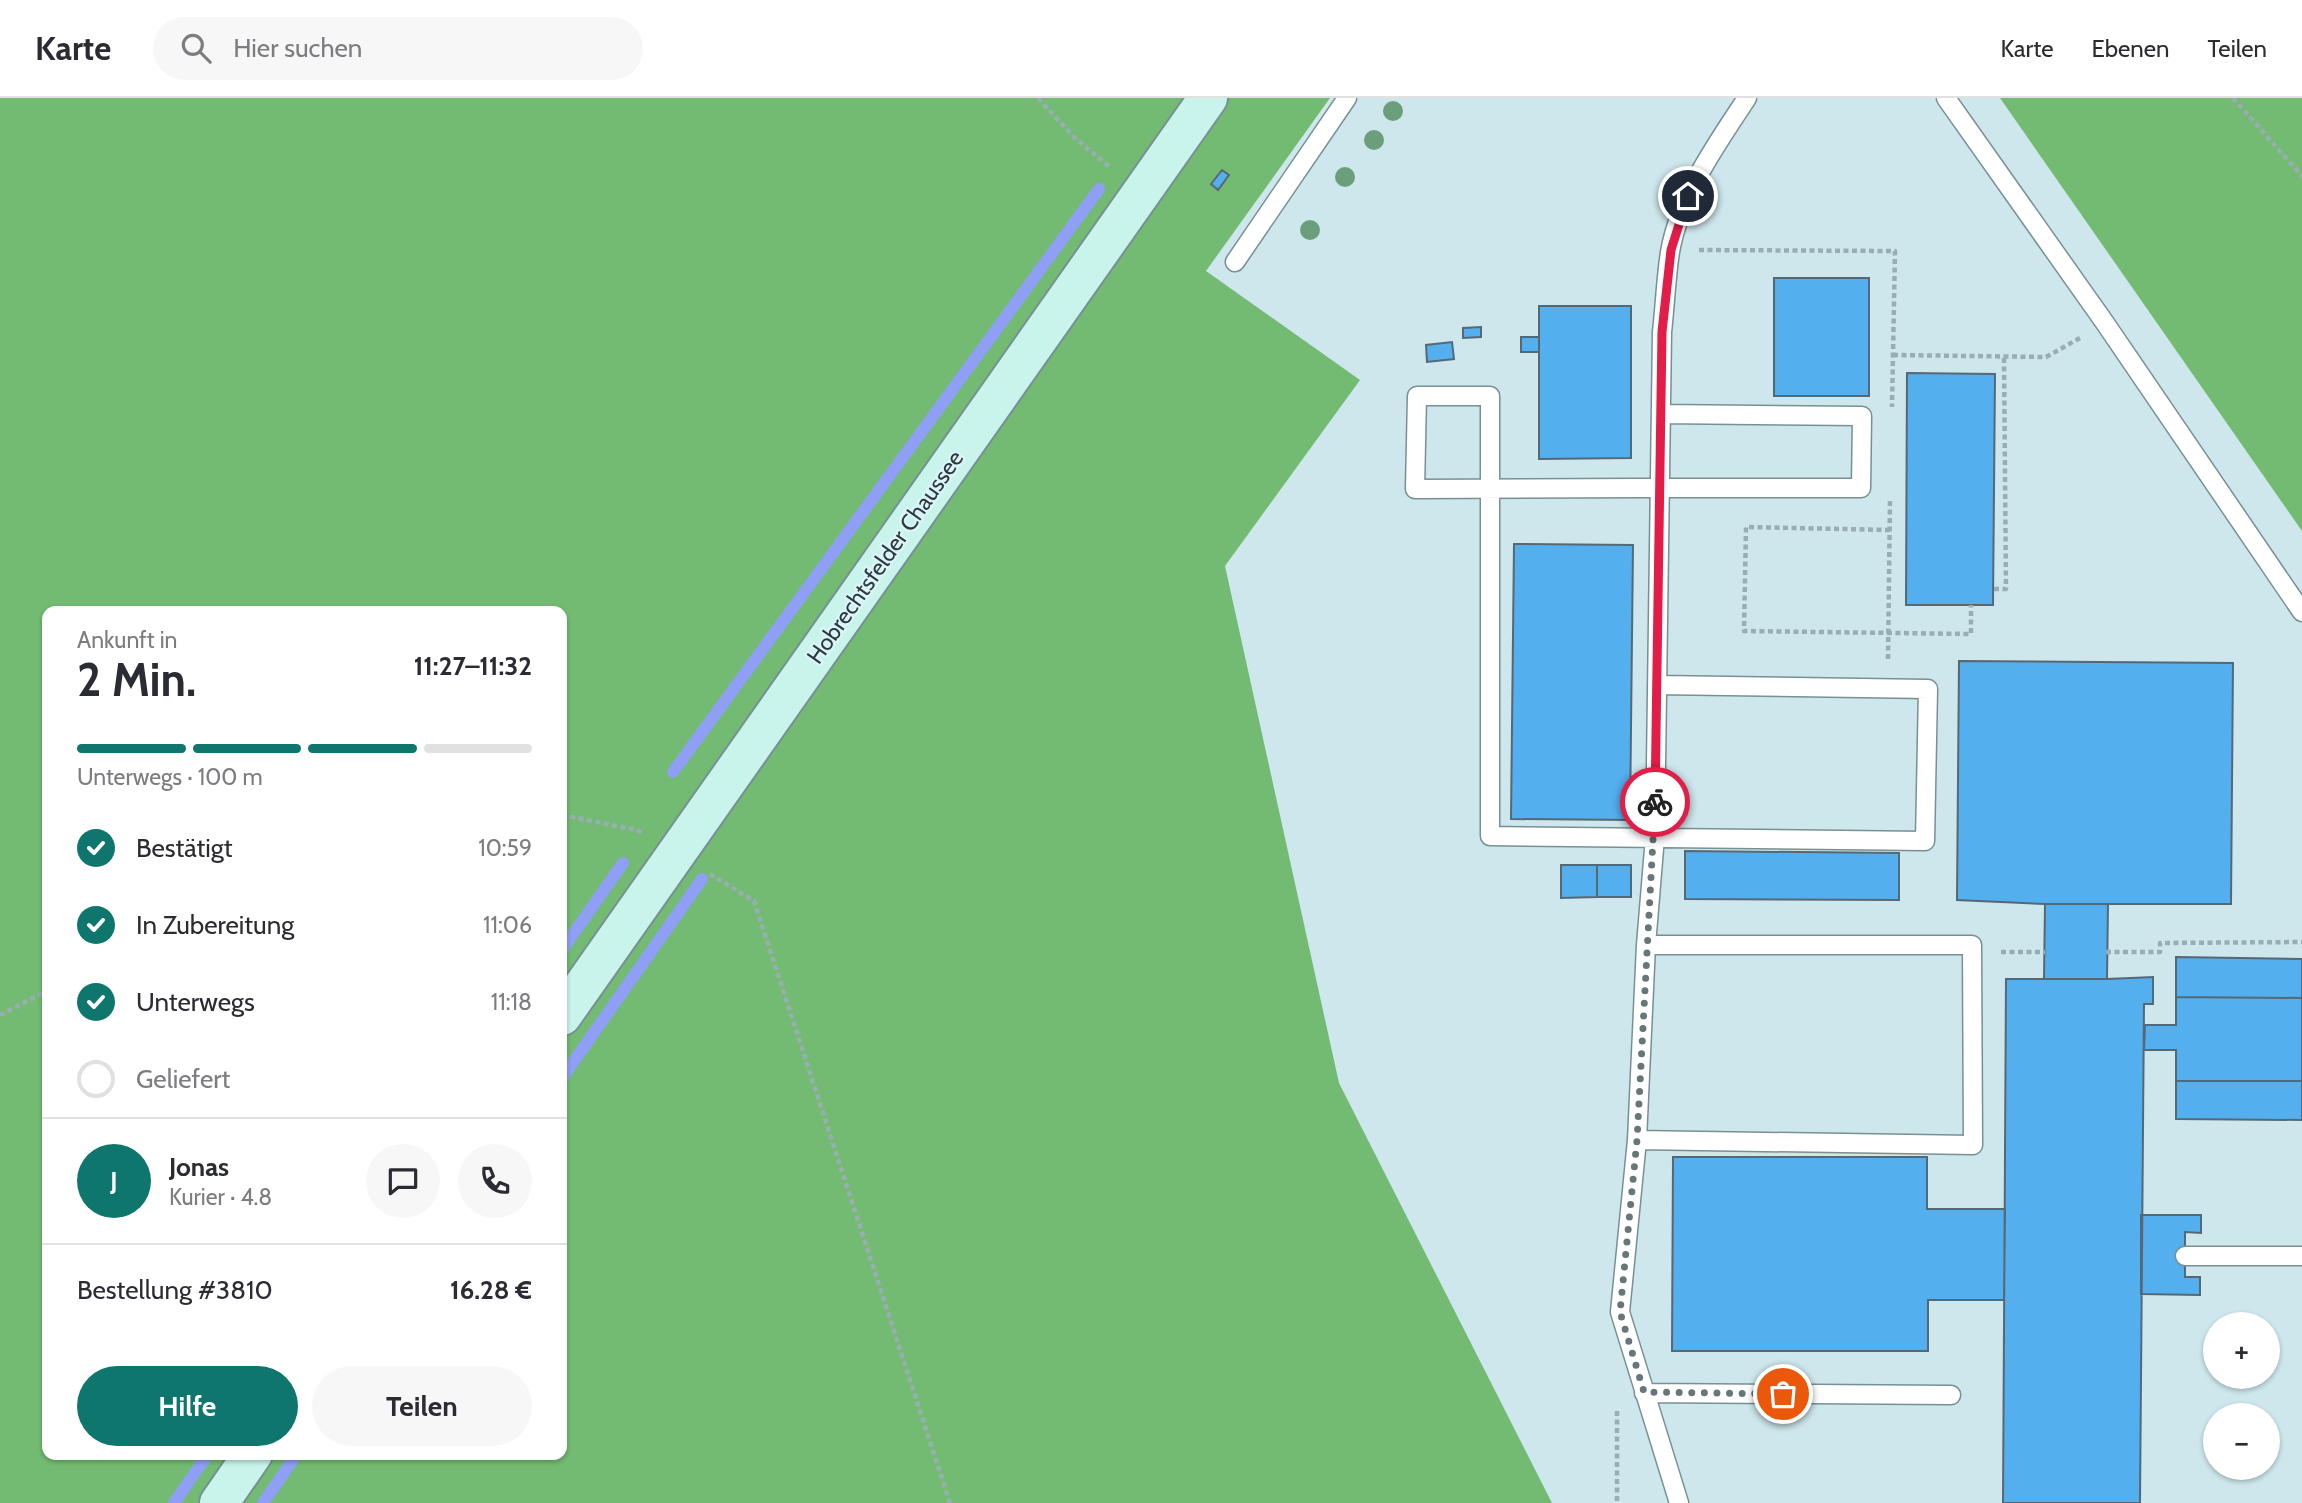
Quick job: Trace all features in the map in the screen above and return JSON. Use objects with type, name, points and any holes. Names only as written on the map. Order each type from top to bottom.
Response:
[{"type":"main road","name":"Hobrechtsfelder Chaussee","points":[[567,1009],[1208,98]]},
{"type":"main road","points":[[219,1503],[249,1460]]},
{"type":"lane","points":[[1235,262],[1347,98]]},
{"type":"lane","points":[[1679,1503],[1620,1312],[1637,1140],[1646,945],[1655,837],[1662,332],[1671,250],[1688,196],[1711,152],[1747,98]]},
{"type":"lane","points":[[1946,98],[2105,323],[2302,612]]},
{"type":"lane","points":[[1657,685],[1928,689],[1925,841],[1490,836],[1490,488],[1490,396],[1417,396],[1415,489],[1490,488],[1861,488],[1862,416],[1661,414]]},
{"type":"lane","points":[[1637,1140],[1973,1144],[1972,945],[1646,945]]},
{"type":"lane","points":[[2185,1256],[2302,1256]]},
{"type":"lane","points":[[1644,1392],[1951,1395]]},
{"type":"path","points":[[1038,98],[1075,138],[1142,193]]},
{"type":"path","points":[[2233,98],[2302,176]]},
{"type":"path","points":[[1893,355],[2046,357]]},
{"type":"path","points":[[1994,589],[2006,589],[2004,356]]},
{"type":"path","points":[[1890,530],[1746,527],[1744,631],[1970,634],[1971,605]]},
{"type":"path","points":[[567,816],[637,830],[754,901],[950,1503]]},
{"type":"path","points":[[2106,952],[2160,952],[2160,943],[2302,942]]},
{"type":"path","points":[[1972,952],[2045,952]]},
{"type":"path","points":[[0,1015],[42,994]]},
{"type":"path","points":[[1617,1503],[1617,1392],[1644,1392]]},
{"type":"green space","points":[[0,98],[1330,98],[1206,271],[1360,380],[1225,566],[1339,1083],[1552,1503],[0,1503]]},
{"type":"green space","points":[[2000,98],[2302,98],[2302,531]]},
{"type":"building","points":[[1222,170],[1229,175],[1218,190],[1211,184]]},
{"type":"building","points":[[1774,278],[1869,278],[1869,396],[1774,396]]},
{"type":"building","points":[[1539,306],[1631,306],[1631,458],[1539,459]]},
{"type":"building","points":[[1481,327],[1481,337],[1463,338],[1463,328]]},
{"type":"building","points":[[1521,337],[1539,337],[1539,352],[1521,352]]},
{"type":"building","points":[[1452,342],[1454,359],[1427,362],[1426,345]]},
{"type":"building","points":[[1907,373],[1995,374],[1993,605],[1906,605]]},
{"type":"building","points":[[1514,544],[1633,545],[1630,820],[1511,819]]},
{"type":"building","points":[[1959,661],[2233,663],[2231,904],[2045,904],[1957,900]]},
{"type":"building","points":[[1685,851],[1899,853],[1899,900],[1685,899]]},
{"type":"building","points":[[1561,865],[1597,865],[1597,897],[1561,898]]},
{"type":"building","points":[[1597,865],[1631,865],[1631,897],[1597,897]]},
{"type":"building","points":[[2045,904],[2108,904],[2107,979],[2044,979]]},
{"type":"building","points":[[2176,957],[2302,959],[2302,998],[2176,997]]},
{"type":"building","points":[[2153,977],[2153,1004],[2144,1004],[2140,1503],[2003,1503],[2006,979]]},
{"type":"building","points":[[2176,997],[2302,998],[2302,1081],[2176,1081],[2176,1050],[2144,1050],[2145,1025],[2176,1025]]},
{"type":"building","points":[[2176,1081],[2302,1081],[2302,1120],[2176,1119]]},
{"type":"building","points":[[1673,1157],[1927,1157],[1927,1209],[2005,1209],[2004,1300],[1928,1300],[1928,1351],[1672,1351]]},
{"type":"building","points":[[2141,1215],[2201,1215],[2201,1233],[2185,1232],[2185,1277],[2200,1277],[2200,1295],[2141,1294]]},
{"type":"waterway","points":[[673,772],[1099,189]]},
{"type":"waterway","points":[[567,943],[623,863]]},
{"type":"waterway","points":[[567,1071],[702,879]]},
{"type":"waterway","points":[[174,1503],[204,1460]]},
{"type":"waterway","points":[[263,1503],[293,1460]]},
{"type":"way so far","points":[[1655,802],[1637,1140],[1620,1312],[1644,1392],[1783,1394]]},
{"type":"route","points":[[1655,802],[1662,332],[1671,250],[1688,196]]}]
